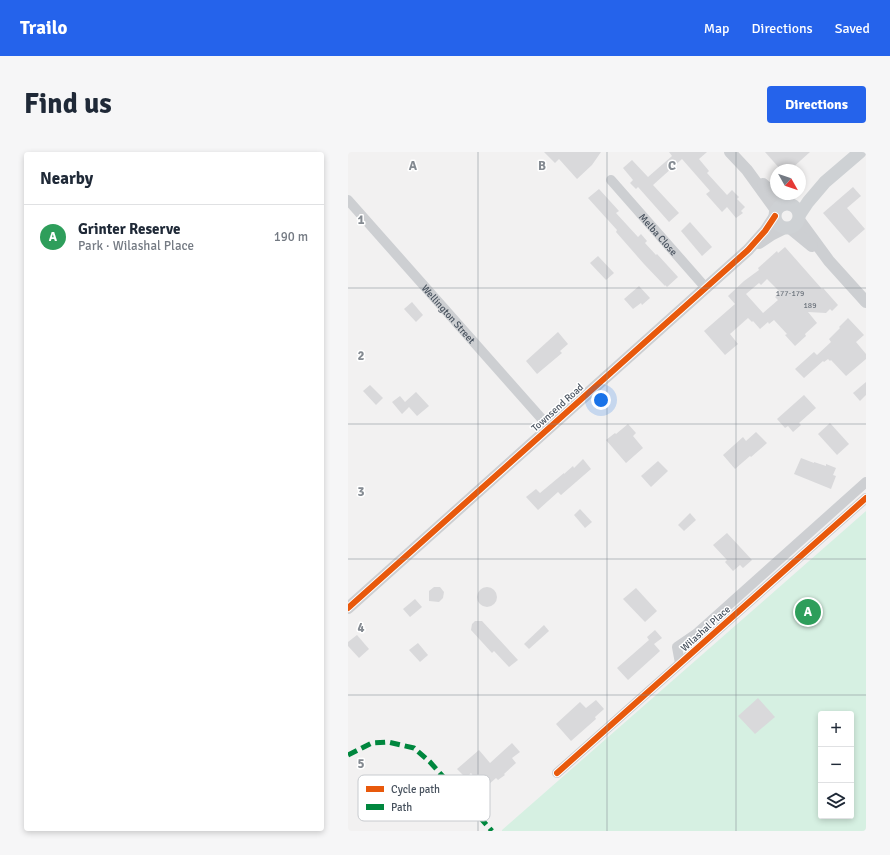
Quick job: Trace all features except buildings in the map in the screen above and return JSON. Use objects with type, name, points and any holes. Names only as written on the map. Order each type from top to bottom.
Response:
[{"type":"main road","name":"Townsend Road","points":[[781,208],[825,182],[860,152]]},
{"type":"main road","name":"Townsend Road","points":[[793,222],[825,182]]},
{"type":"main road","points":[[797,207],[793,222],[781,226],[778,224],[776,220],[781,208],[797,207]]},
{"type":"street","points":[[730,152],[781,208]]},
{"type":"street","name":"Melba Close","points":[[611,180],[706,287]]},
{"type":"street","name":"Wellington Street","points":[[348,200],[549,427]]},
{"type":"street","name":"Townsend Road","points":[[348,608],[748,250],[765,231],[781,208]]},
{"type":"street","points":[[793,222],[866,302]]},
{"type":"street","name":"Townsend Road","points":[[748,250],[793,222]]},
{"type":"street","points":[[680,663],[677,647],[696,634],[866,482]]},
{"type":"street","name":"Wilashal Place","points":[[557,773],[866,498]]},
{"type":"green space","points":[[866,511],[866,831],[502,830]]},
{"type":"marked path","points":[[348,755],[372,743],[388,742],[414,748],[442,775]]},
{"type":"marked path","points":[[483,821],[492,831]]},
{"type":"cycle path","points":[[348,608],[748,250],[765,231],[775,216]]},
{"type":"cycle path","points":[[557,773],[866,498]]},
{"type":"place","name":"Grinter Reserve","points":[[808,612]]}]
